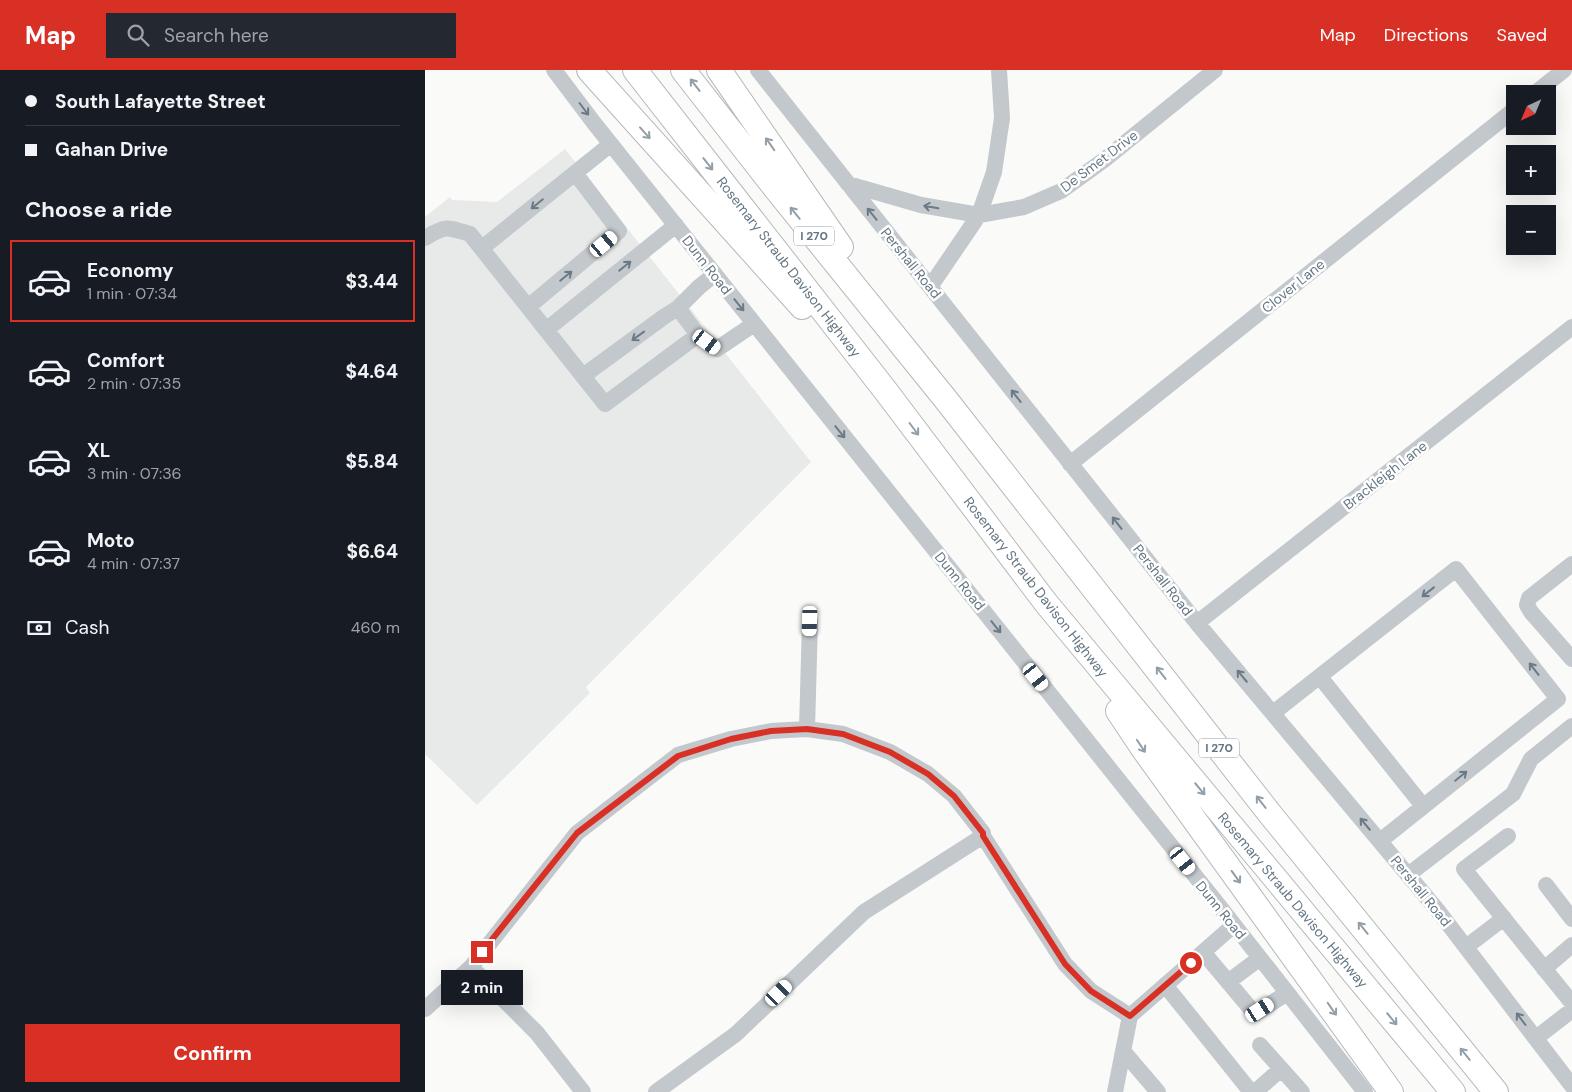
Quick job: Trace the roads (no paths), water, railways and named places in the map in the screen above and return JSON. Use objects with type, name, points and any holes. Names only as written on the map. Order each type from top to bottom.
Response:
[{"type":"highway","points":[[589,70],[857,368],[885,390]]},
{"type":"highway","name":"Rosemary Straub Davison Highway","points":[[635,70],[885,390],[1046,603],[1453,1092]]},
{"type":"highway","name":"I 270","points":[[683,70],[947,401],[1270,814],[1496,1092]]},
{"type":"highway","points":[[719,70],[947,401]]},
{"type":"highway","points":[[1046,603],[1144,750],[1391,1092]]},
{"type":"street","name":"Dunn Road","points":[[554,70],[675,225],[1234,925],[1362,1091]]},
{"type":"street","name":"Pershall Road","points":[[758,70],[1197,623],[1408,875],[1572,1086]]},
{"type":"street","points":[[930,287],[979,215],[994,172],[1002,118],[999,70]]},
{"type":"street","name":"De Smet Drive","points":[[848,184],[921,205],[979,215],[1024,207],[1061,191],[1104,160],[1215,70]]},
{"type":"street","points":[[1545,85],[1564,70]]},
{"type":"street","name":"Clover Lane","points":[[1070,464],[1506,116]]},
{"type":"street","points":[[481,248],[611,144]]},
{"type":"street","points":[[528,306],[619,232],[575,173]]},
{"type":"street","points":[[546,330],[675,225]]},
{"type":"street","points":[[425,238],[440,229],[449,227],[471,234],[605,404],[698,335]]},
{"type":"street","points":[[583,376],[678,308],[715,274]]},
{"type":"street","points":[[678,308],[698,335],[717,349],[754,324]]},
{"type":"street","name":"Brackleigh Lane","points":[[1197,623],[1572,327]]},
{"type":"street","points":[[1572,564],[1529,598],[1527,605],[1572,659]]},
{"type":"street","points":[[1273,713],[1456,570],[1565,701],[1423,806],[1380,841]]},
{"type":"street","points":[[807,729],[810,621]]},
{"type":"street","points":[[1320,677],[1423,806]]},
{"type":"street","points":[[1408,875],[1513,794],[1531,759],[1572,726]]},
{"type":"street","points":[[425,1010],[471,967],[577,833],[678,756],[731,739],[771,731],[807,729],[843,734],[890,752],[928,774],[954,796],[983,833],[983,836],[1065,964],[1091,991],[1130,1016]]},
{"type":"street","points":[[656,1092],[736,1034],[864,912],[983,836]]},
{"type":"street","points":[[1508,836],[1464,869],[1572,1003]]},
{"type":"street","points":[[1546,885],[1572,919]]},
{"type":"street","points":[[1466,948],[1503,918]]},
{"type":"street","points":[[1115,1092],[1130,1016],[1234,925]]},
{"type":"street","points":[[1544,968],[1572,945]]},
{"type":"street","points":[[1203,952],[1255,1014],[1287,993]]},
{"type":"street","points":[[1228,982],[1260,958]]},
{"type":"street","points":[[471,967],[537,1033],[583,1092]]},
{"type":"street","points":[[1165,985],[1253,1092],[1281,1069]]},
{"type":"street","points":[[1536,1038],[1572,1010]]},
{"type":"street","points":[[1260,1045],[1302,1092]]},
{"type":"street","points":[[1123,1051],[1157,1092]]}]
